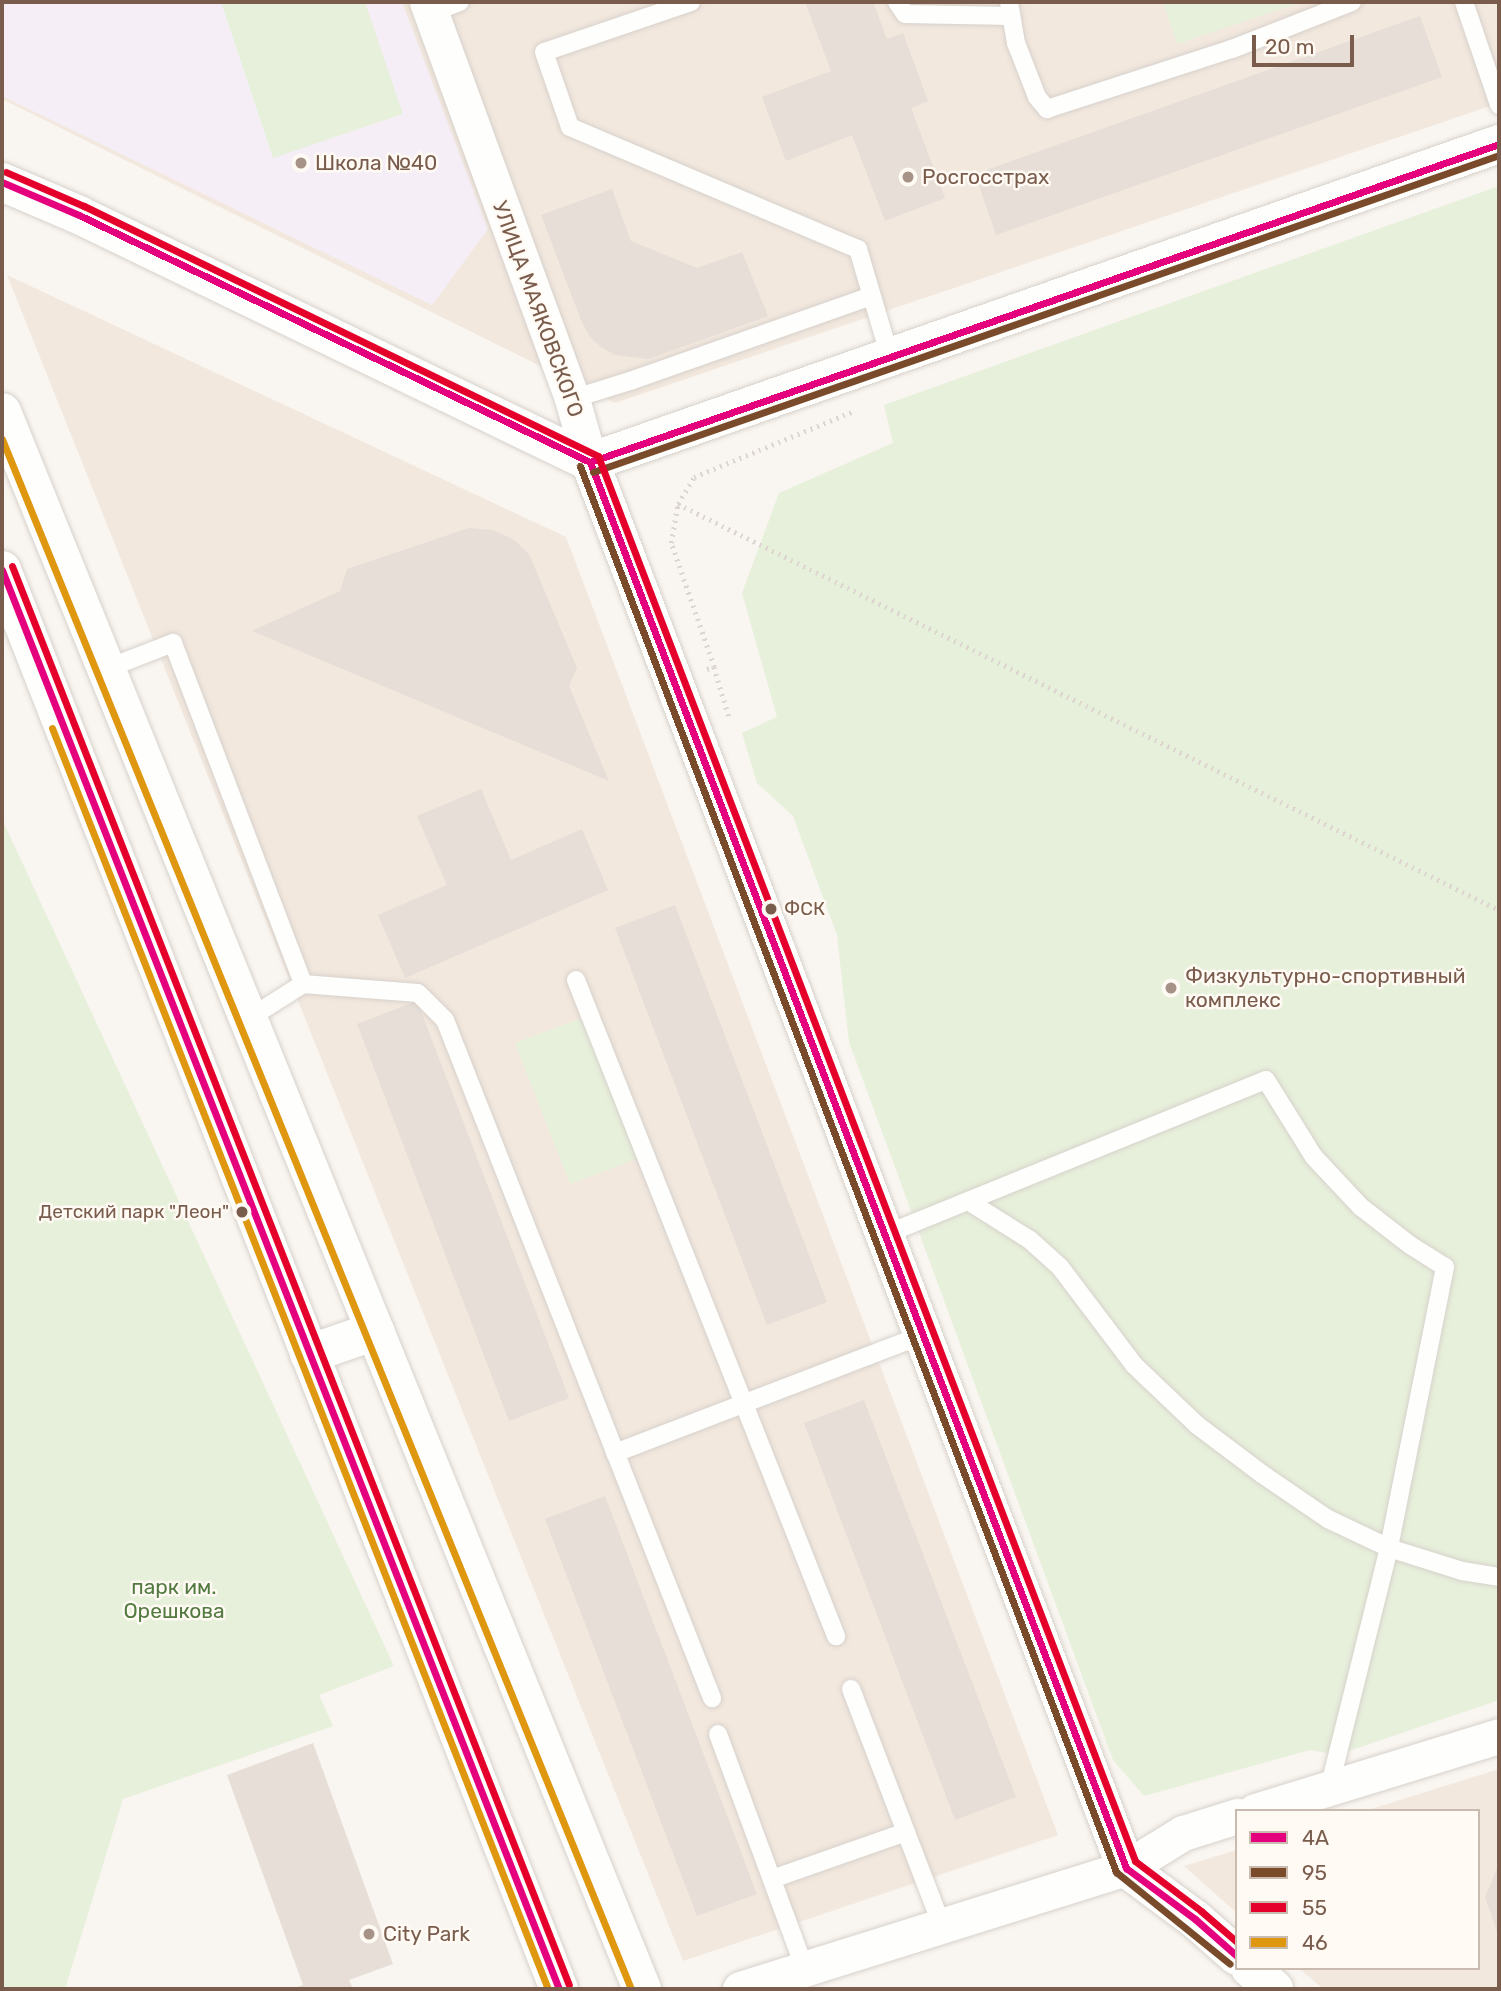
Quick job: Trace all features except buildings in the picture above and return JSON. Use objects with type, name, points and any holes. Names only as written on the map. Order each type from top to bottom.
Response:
[{"type":"street","name":"УЛИЦА МАЯКОВСКОГО","points":[[439,5],[572,399],[590,463]]},
{"type":"street","points":[[590,463],[1499,144]]},
{"type":"street","points":[[2,181],[79,215],[590,463],[1126,1868],[1195,1919],[1235,1954]]},
{"type":"street","points":[[2,412],[642,1989]]},
{"type":"street","points":[[2,570],[559,1989]]},
{"type":"street","points":[[48,689],[106,669]]},
{"type":"street","points":[[309,1353],[375,1331]]},
{"type":"street","points":[[1261,1809],[1499,1736]]},
{"type":"street","points":[[740,1989],[1126,1868],[1183,1833],[1235,1817]]},
{"type":"street","points":[[1252,1970],[1274,1989]]},
{"type":"lane","points":[[691,2],[544,52],[570,127],[858,249],[890,357]]},
{"type":"lane","points":[[897,2],[905,14],[1010,9],[1016,43],[1037,97],[1047,109],[1232,50],[1352,2]]},
{"type":"lane","points":[[1464,2],[1499,105]]},
{"type":"lane","points":[[572,399],[631,382],[872,296]]},
{"type":"lane","points":[[106,669],[173,643],[303,984]]},
{"type":"lane","points":[[576,980],[836,1636]]},
{"type":"lane","points":[[248,1019],[303,984],[418,993],[445,1020],[712,1698]]},
{"type":"lane","points":[[884,1235],[1266,1080],[1314,1157],[1361,1207],[1410,1245],[1445,1267],[1389,1548],[1329,1788]]},
{"type":"lane","points":[[968,1201],[1030,1240],[1060,1267],[1134,1365],[1197,1425],[1328,1519],[1389,1548],[1462,1571],[1499,1577]]},
{"type":"lane","points":[[615,1452],[922,1335]]},
{"type":"lane","points":[[851,1689],[942,1926]]},
{"type":"lane","points":[[718,1734],[805,1969]]},
{"type":"lane","points":[[772,1879],[906,1832]]},
{"type":"path","points":[[733,729],[715,667],[671,543],[678,504],[694,477],[863,407]]},
{"type":"path","points":[[678,504],[1499,910]]},
{"type":"path","points":[[673,679],[715,667]]},
{"type":"shaded area","points":[[2,2],[1499,2],[1499,103],[615,403],[2,99]]},
{"type":"shaded area","name":"Школа №40","points":[[2,2],[402,2],[488,229],[432,305],[2,96]]},
{"type":"shaded area","points":[[7,275],[566,537],[1058,1835],[683,1961]]},
{"type":"shaded area","points":[[1499,1769],[1499,1989],[1323,1989],[1301,1970],[1480,1970],[1480,1809],[1371,1809]]},
{"type":"shaded area","points":[[1235,1851],[1235,1911],[1184,1866]]},
{"type":"green space","points":[[221,2],[365,2],[403,114],[273,158]]},
{"type":"green space","points":[[1163,2],[1302,2],[1177,44]]},
{"type":"green space","name":"Физкультурно-спортивный комплекс","points":[[1499,186],[1499,1700],[1337,1755],[1310,1750],[1144,1796],[1113,1760],[849,1042],[837,935],[793,816],[757,783],[742,733],[777,717],[742,593],[779,493],[893,443],[884,405]]},
{"type":"green space","name":"парк им. Орешкова","points":[[2,819],[394,1666],[319,1695],[333,1726],[123,1799],[65,1989],[2,1989]]},
{"type":"green space","points":[[585,1017],[639,1158],[570,1184],[515,1043]]},
{"type":"transit line","name":"4А","points":[[590,462],[1499,144]]},
{"type":"transit line","name":"95","points":[[593,472],[1499,155]]},
{"type":"transit line","name":"55","points":[[6,172],[84,206],[598,456],[1135,1861],[1235,1940]]},
{"type":"transit line","name":"4А","points":[[2,182],[79,215],[590,462]]},
{"type":"transit line","name":"46","points":[[2,439],[631,1989]]},
{"type":"transit line","name":"4А","points":[[590,462],[1126,1868],[1195,1919],[1235,1954]]},
{"type":"transit line","name":"95","points":[[580,466],[1116,1872],[1230,1964]]},
{"type":"transit line","name":"55","points":[[12,566],[569,1985]]},
{"type":"transit line","name":"4А","points":[[2,570],[559,1989]]},
{"type":"transit line","name":"46","points":[[52,728],[548,1989]]},
{"type":"place","name":"Школа №40","points":[[301,163]]},
{"type":"place","name":"Росгосстрах","points":[[908,177]]},
{"type":"place","name":"ФСК","points":[[771,909]]},
{"type":"place","name":"Физкультурно-спортивный комплекс","points":[[1171,988]]},
{"type":"place","name":"Детский парк \"Леон\"","points":[[242,1212]]},
{"type":"place","name":"City Park","points":[[369,1934]]}]
